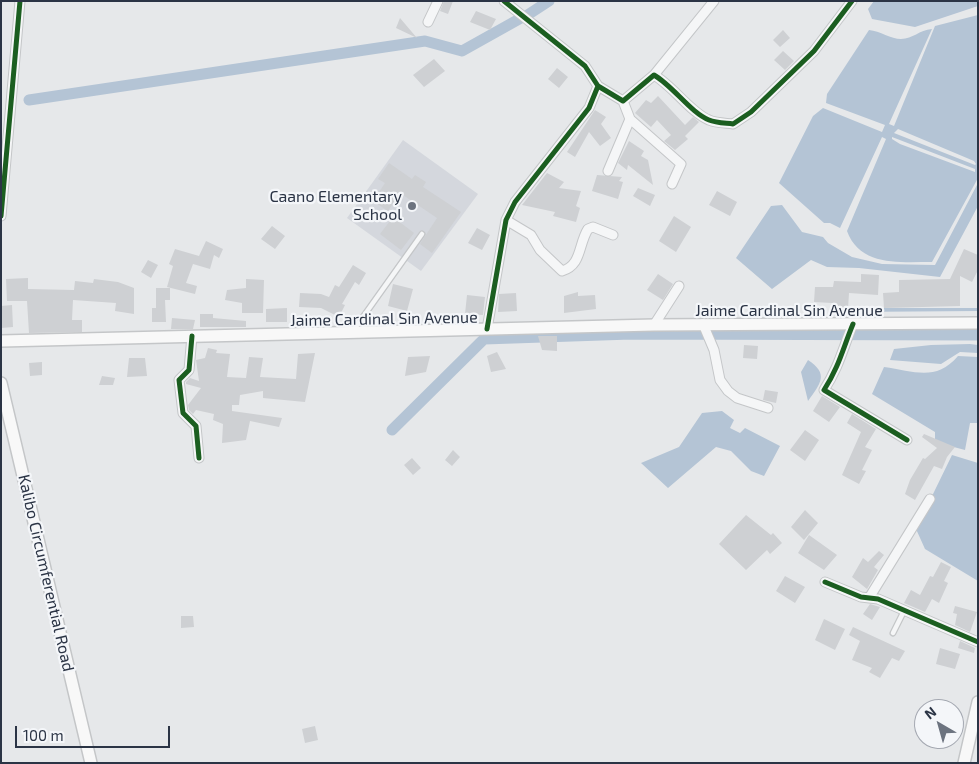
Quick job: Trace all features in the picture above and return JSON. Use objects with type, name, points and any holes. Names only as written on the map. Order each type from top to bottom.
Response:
[{"type":"main road","name":"Jaime Cardinal Sin Avenue","points":[[1,341],[703,324],[978,323]]},
{"type":"main road","name":"Kalibo Circumferential Road","points":[[1,383],[91,763]]},
{"type":"main road","points":[[964,763],[978,702]]},
{"type":"street","points":[[1,216],[20,1]]},
{"type":"street","points":[[428,22],[438,1]]},
{"type":"street","points":[[504,1],[585,66],[598,86],[623,101],[630,119],[681,164],[672,184]]},
{"type":"street","points":[[623,101],[654,75],[714,1]]},
{"type":"street","points":[[654,75],[665,81],[702,116],[710,120],[733,124],[751,112],[814,51],[852,1]]},
{"type":"street","points":[[487,329],[506,220],[515,202],[588,108],[598,86]]},
{"type":"street","points":[[608,171],[630,119]]},
{"type":"street","points":[[506,220],[531,235],[540,250],[562,271],[570,269],[577,261],[588,229],[593,227],[613,235]]},
{"type":"street","points":[[654,325],[679,286]]},
{"type":"street","points":[[703,324],[714,350],[720,380],[728,391],[737,398],[768,408]]},
{"type":"street","points":[[853,324],[842,351],[838,368],[824,390],[907,440]]},
{"type":"street","points":[[192,336],[189,370],[179,380],[183,413],[196,426],[199,458]]},
{"type":"street","points":[[869,598],[930,499]]},
{"type":"street","points":[[825,582],[869,598],[878,599],[978,642]]},
{"type":"lane","points":[[352,332],[422,234]]},
{"type":"lane","points":[[893,633],[904,611]]},
{"type":"shaded area","name":"Caano Elementary School","points":[[403,140],[478,194],[421,271],[347,218]]},
{"type":"water","points":[[874,1],[978,1],[978,6],[915,27],[872,19],[868,9]]},
{"type":"water","points":[[978,15],[978,178],[932,262],[895,262],[883,260],[871,257],[861,251],[853,243],[847,231],[886,139],[882,137],[840,228],[830,223],[824,223],[779,183],[813,116],[823,108],[882,132],[885,125],[826,103],[827,94],[869,30],[901,39],[909,38],[932,29],[889,124],[894,126],[935,26]],"holes":[[[898,129],[974,161],[976,164],[894,133]],[[892,137],[975,169],[975,172],[900,144],[892,139]]]},
{"type":"water","points":[[978,183],[978,206],[940,277],[859,268],[827,267],[811,260],[772,289],[736,258],[771,206],[782,205],[802,232],[823,237],[828,243],[852,257],[882,264],[935,265]]},
{"type":"water","points":[[852,308],[978,308],[978,311],[849,312]]},
{"type":"water","points":[[931,345],[978,345],[978,353],[960,352],[941,364],[890,360],[894,349]]},
{"type":"water","points":[[958,356],[978,357],[978,423],[970,423],[965,450],[935,442],[935,432],[872,394],[884,367],[924,373],[933,372],[950,364]]},
{"type":"water","points":[[808,360],[819,370],[821,379],[808,401],[801,372]]},
{"type":"water","points":[[722,411],[734,420],[730,428],[740,433],[745,428],[780,446],[764,476],[751,471],[731,451],[716,447],[668,488],[641,463],[679,447],[702,413]]},
{"type":"water","points":[[952,455],[978,463],[978,581],[925,549],[916,529]]},
{"type":"building","points":[[444,1],[453,1],[448,14],[440,11]]},
{"type":"building","points":[[476,11],[496,19],[490,30],[470,22]]},
{"type":"building","points":[[400,18],[417,38],[396,28]]},
{"type":"building","points":[[783,30],[790,38],[780,47],[773,40]]},
{"type":"building","points":[[783,51],[794,61],[785,70],[774,60]]},
{"type":"building","points":[[434,59],[445,71],[424,87],[413,75]]},
{"type":"building","points":[[557,68],[568,77],[559,88],[548,79]]},
{"type":"building","points":[[658,96],[685,125],[693,117],[699,122],[685,136],[688,139],[675,150],[664,141],[671,135],[657,120],[651,127],[635,113],[646,100],[651,103]]},
{"type":"building","points":[[595,110],[606,117],[601,124],[611,138],[600,146],[589,132],[575,157],[567,152]]},
{"type":"building","points":[[629,141],[644,151],[641,156],[648,160],[653,185],[628,165],[627,170],[618,163]]},
{"type":"building","points":[[389,163],[412,179],[415,175],[426,182],[423,187],[461,212],[432,253],[420,244],[437,218],[400,193],[388,211],[373,201],[385,183],[378,179]]},
{"type":"building","points":[[547,173],[564,182],[559,188],[581,191],[576,206],[580,208],[576,222],[553,216],[555,212],[522,205]]},
{"type":"building","points":[[597,175],[622,177],[619,181],[623,182],[618,199],[592,191]]},
{"type":"building","points":[[638,188],[655,195],[650,206],[633,196]]},
{"type":"building","points":[[717,191],[737,202],[730,216],[709,205]]},
{"type":"building","points":[[674,216],[691,227],[676,252],[659,241]]},
{"type":"building","points":[[393,217],[414,233],[401,250],[380,234]]},
{"type":"building","points":[[272,226],[285,236],[275,249],[261,239]]},
{"type":"building","points":[[477,228],[490,235],[482,250],[468,243]]},
{"type":"building","points":[[206,241],[223,249],[219,258],[214,255],[210,269],[193,264],[186,283],[197,286],[195,294],[167,287],[173,266],[169,264],[175,249],[199,256]]},
{"type":"building","points":[[964,249],[978,255],[978,270],[972,282],[960,276],[960,306],[884,308],[883,293],[899,292],[899,280],[950,279]]},
{"type":"building","points":[[148,260],[158,265],[151,278],[141,272]]},
{"type":"building","points":[[353,265],[366,273],[359,285],[355,282],[342,304],[345,305],[339,317],[321,308],[299,307],[300,293],[321,294],[329,297],[335,285],[339,287]]},
{"type":"building","points":[[658,274],[673,284],[663,300],[647,290]]},
{"type":"building","points":[[861,274],[879,275],[878,295],[849,293],[848,309],[832,308],[832,303],[814,302],[815,287],[833,287],[834,281],[861,282]]},
{"type":"building","points":[[28,278],[28,289],[74,290],[75,281],[93,283],[94,279],[118,282],[134,288],[134,314],[115,311],[116,303],[73,300],[72,320],[82,320],[82,332],[29,333],[27,301],[7,301],[6,279]]},
{"type":"building","points":[[246,279],[264,280],[263,313],[242,313],[242,303],[225,300],[227,290],[246,288]]},
{"type":"building","points":[[393,284],[413,289],[407,311],[388,306]]},
{"type":"building","points":[[156,288],[170,288],[170,300],[165,300],[166,322],[152,322],[152,308],[156,308]]},
{"type":"building","points":[[578,292],[578,296],[595,295],[596,309],[564,313],[564,296]]},
{"type":"building","points":[[516,293],[517,311],[498,312],[499,294]]},
{"type":"building","points":[[467,295],[485,297],[483,315],[465,314]]},
{"type":"building","points":[[12,305],[13,327],[1,328],[1,306]]},
{"type":"building","points":[[287,308],[287,322],[266,322],[266,309]]},
{"type":"building","points":[[200,314],[213,314],[213,318],[246,321],[246,327],[200,327]]},
{"type":"building","points":[[172,318],[195,320],[193,329],[171,329]]},
{"type":"building","points":[[538,336],[557,336],[557,351],[542,350]]},
{"type":"building","points":[[744,345],[758,346],[757,359],[743,358]]},
{"type":"building","points":[[208,348],[217,350],[216,353],[230,354],[227,377],[246,378],[249,357],[263,358],[260,377],[296,379],[298,354],[315,353],[305,402],[263,398],[263,391],[240,395],[239,405],[232,405],[232,411],[282,418],[279,427],[250,421],[246,440],[222,443],[223,424],[213,420],[214,414],[196,410],[193,414],[189,410],[188,405],[201,388],[186,384],[186,382],[190,378],[199,381],[196,360],[205,358]]},
{"type":"building","points":[[497,352],[506,369],[491,372],[487,356]]},
{"type":"building","points":[[430,356],[426,372],[405,376],[408,357]]},
{"type":"building","points":[[129,358],[145,358],[147,376],[127,377]]},
{"type":"building","points":[[42,362],[42,375],[30,376],[29,363]]},
{"type":"building","points":[[102,376],[115,378],[113,385],[99,385]]},
{"type":"building","points":[[765,390],[778,392],[776,403],[763,400]]},
{"type":"building","points":[[822,396],[840,407],[829,422],[813,411]]},
{"type":"building","points":[[852,414],[876,429],[865,447],[872,450],[862,470],[866,471],[859,484],[842,475],[861,432],[847,423]]},
{"type":"building","points":[[805,430],[819,440],[805,461],[790,450]]},
{"type":"building","points":[[924,434],[955,447],[947,457],[942,469],[934,466],[915,500],[905,494],[910,480],[923,458],[925,459],[937,448],[922,437]]},
{"type":"building","points":[[453,450],[460,457],[452,466],[445,460]]},
{"type":"building","points":[[412,458],[421,468],[413,475],[404,465]]},
{"type":"building","points":[[805,510],[818,523],[804,540],[791,527]]},
{"type":"building","points":[[746,515],[771,535],[773,533],[782,543],[770,554],[767,550],[746,570],[719,544]]},
{"type":"building","points":[[809,535],[837,555],[824,570],[798,553]]},
{"type":"building","points":[[879,551],[884,555],[874,567],[878,570],[867,589],[852,577],[863,558],[868,562]]},
{"type":"building","points":[[941,562],[951,567],[944,581],[948,583],[939,603],[932,599],[925,612],[904,603],[911,590],[920,595],[930,576],[933,577]]},
{"type":"building","points":[[785,576],[805,587],[795,603],[776,591]]},
{"type":"building","points":[[870,604],[880,607],[872,620],[863,614]]},
{"type":"building","points":[[955,606],[977,612],[970,632],[955,625],[957,614],[953,613]]},
{"type":"building","points":[[181,616],[193,616],[194,627],[181,628]]},
{"type":"building","points":[[824,619],[845,629],[835,650],[815,640]]},
{"type":"building","points":[[853,627],[905,651],[899,661],[892,658],[880,678],[869,672],[872,668],[852,660],[860,641],[849,635]]},
{"type":"building","points":[[960,641],[975,648],[974,653],[958,648]]},
{"type":"building","points":[[940,648],[960,654],[955,669],[936,664]]},
{"type":"building","points":[[315,726],[318,740],[305,743],[302,729]]},
{"type":"waterway","points":[[526,16],[549,1]]},
{"type":"waterway","points":[[29,100],[425,41],[462,51],[521,18]]},
{"type":"waterway","points":[[392,430],[484,339],[631,334],[978,335]]},
{"type":"cycle path","points":[[1,216],[20,1]]},
{"type":"cycle path","points":[[487,329],[506,220],[515,202],[589,108],[598,86],[585,66],[504,1]]},
{"type":"cycle path","points":[[598,86],[623,101],[654,75],[702,117],[715,122],[733,124],[751,112],[814,51],[852,1]]},
{"type":"cycle path","points":[[853,324],[837,365],[824,390],[907,440]]},
{"type":"cycle path","points":[[192,336],[189,370],[179,380],[183,413],[196,426],[199,458]]},
{"type":"cycle path","points":[[825,582],[861,597],[878,599],[978,642]]},
{"type":"place","name":"Caano Elementary School","points":[[412,206]]}]
